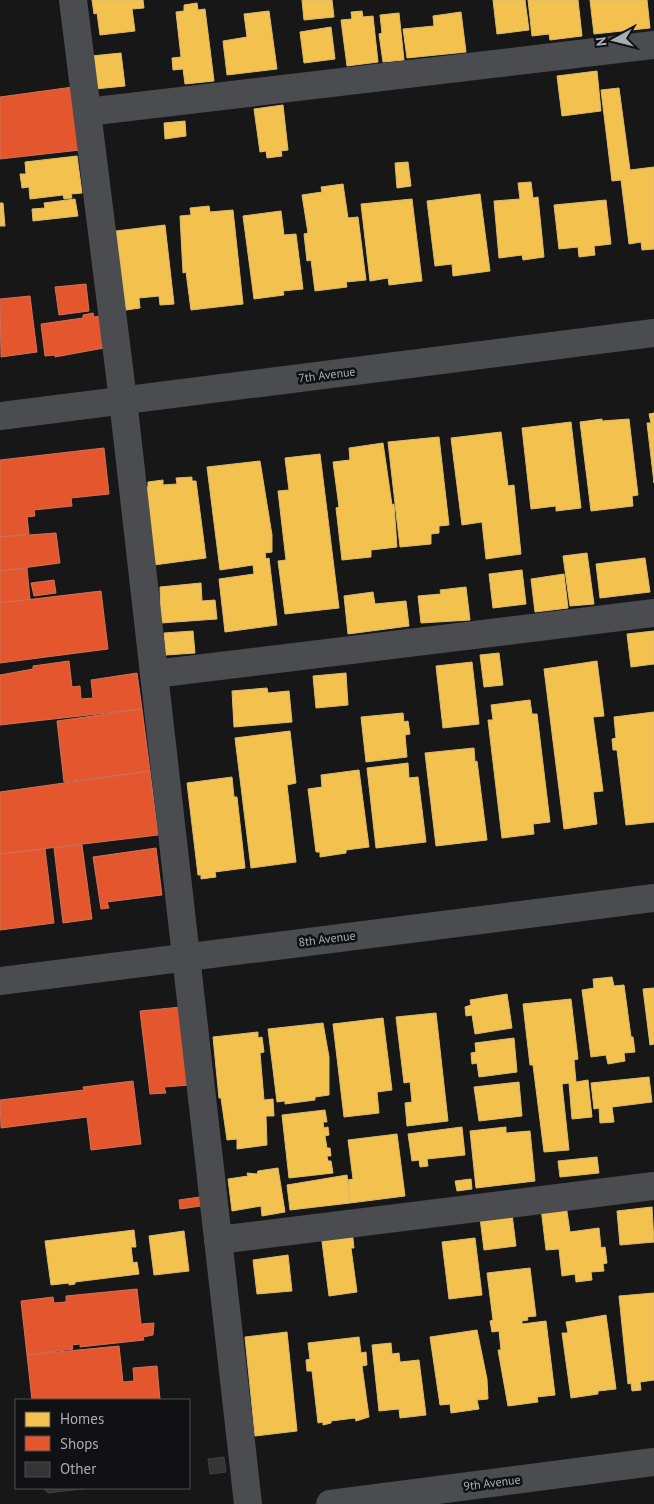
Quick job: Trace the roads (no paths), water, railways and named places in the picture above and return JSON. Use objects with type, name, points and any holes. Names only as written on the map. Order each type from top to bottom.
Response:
[{"type":"street","points":[[73,0],[123,400],[248,1504]]},
{"type":"street","points":[[87,112],[654,45]]},
{"type":"street","name":"7th Avenue","points":[[0,416],[654,333]]},
{"type":"street","points":[[154,674],[654,613]]},
{"type":"street","name":"8th Avenue","points":[[0,981],[654,898]]},
{"type":"street","points":[[218,1240],[654,1186]]},
{"type":"street","name":"9th Avenue","points":[[330,1504],[654,1462]]}]
